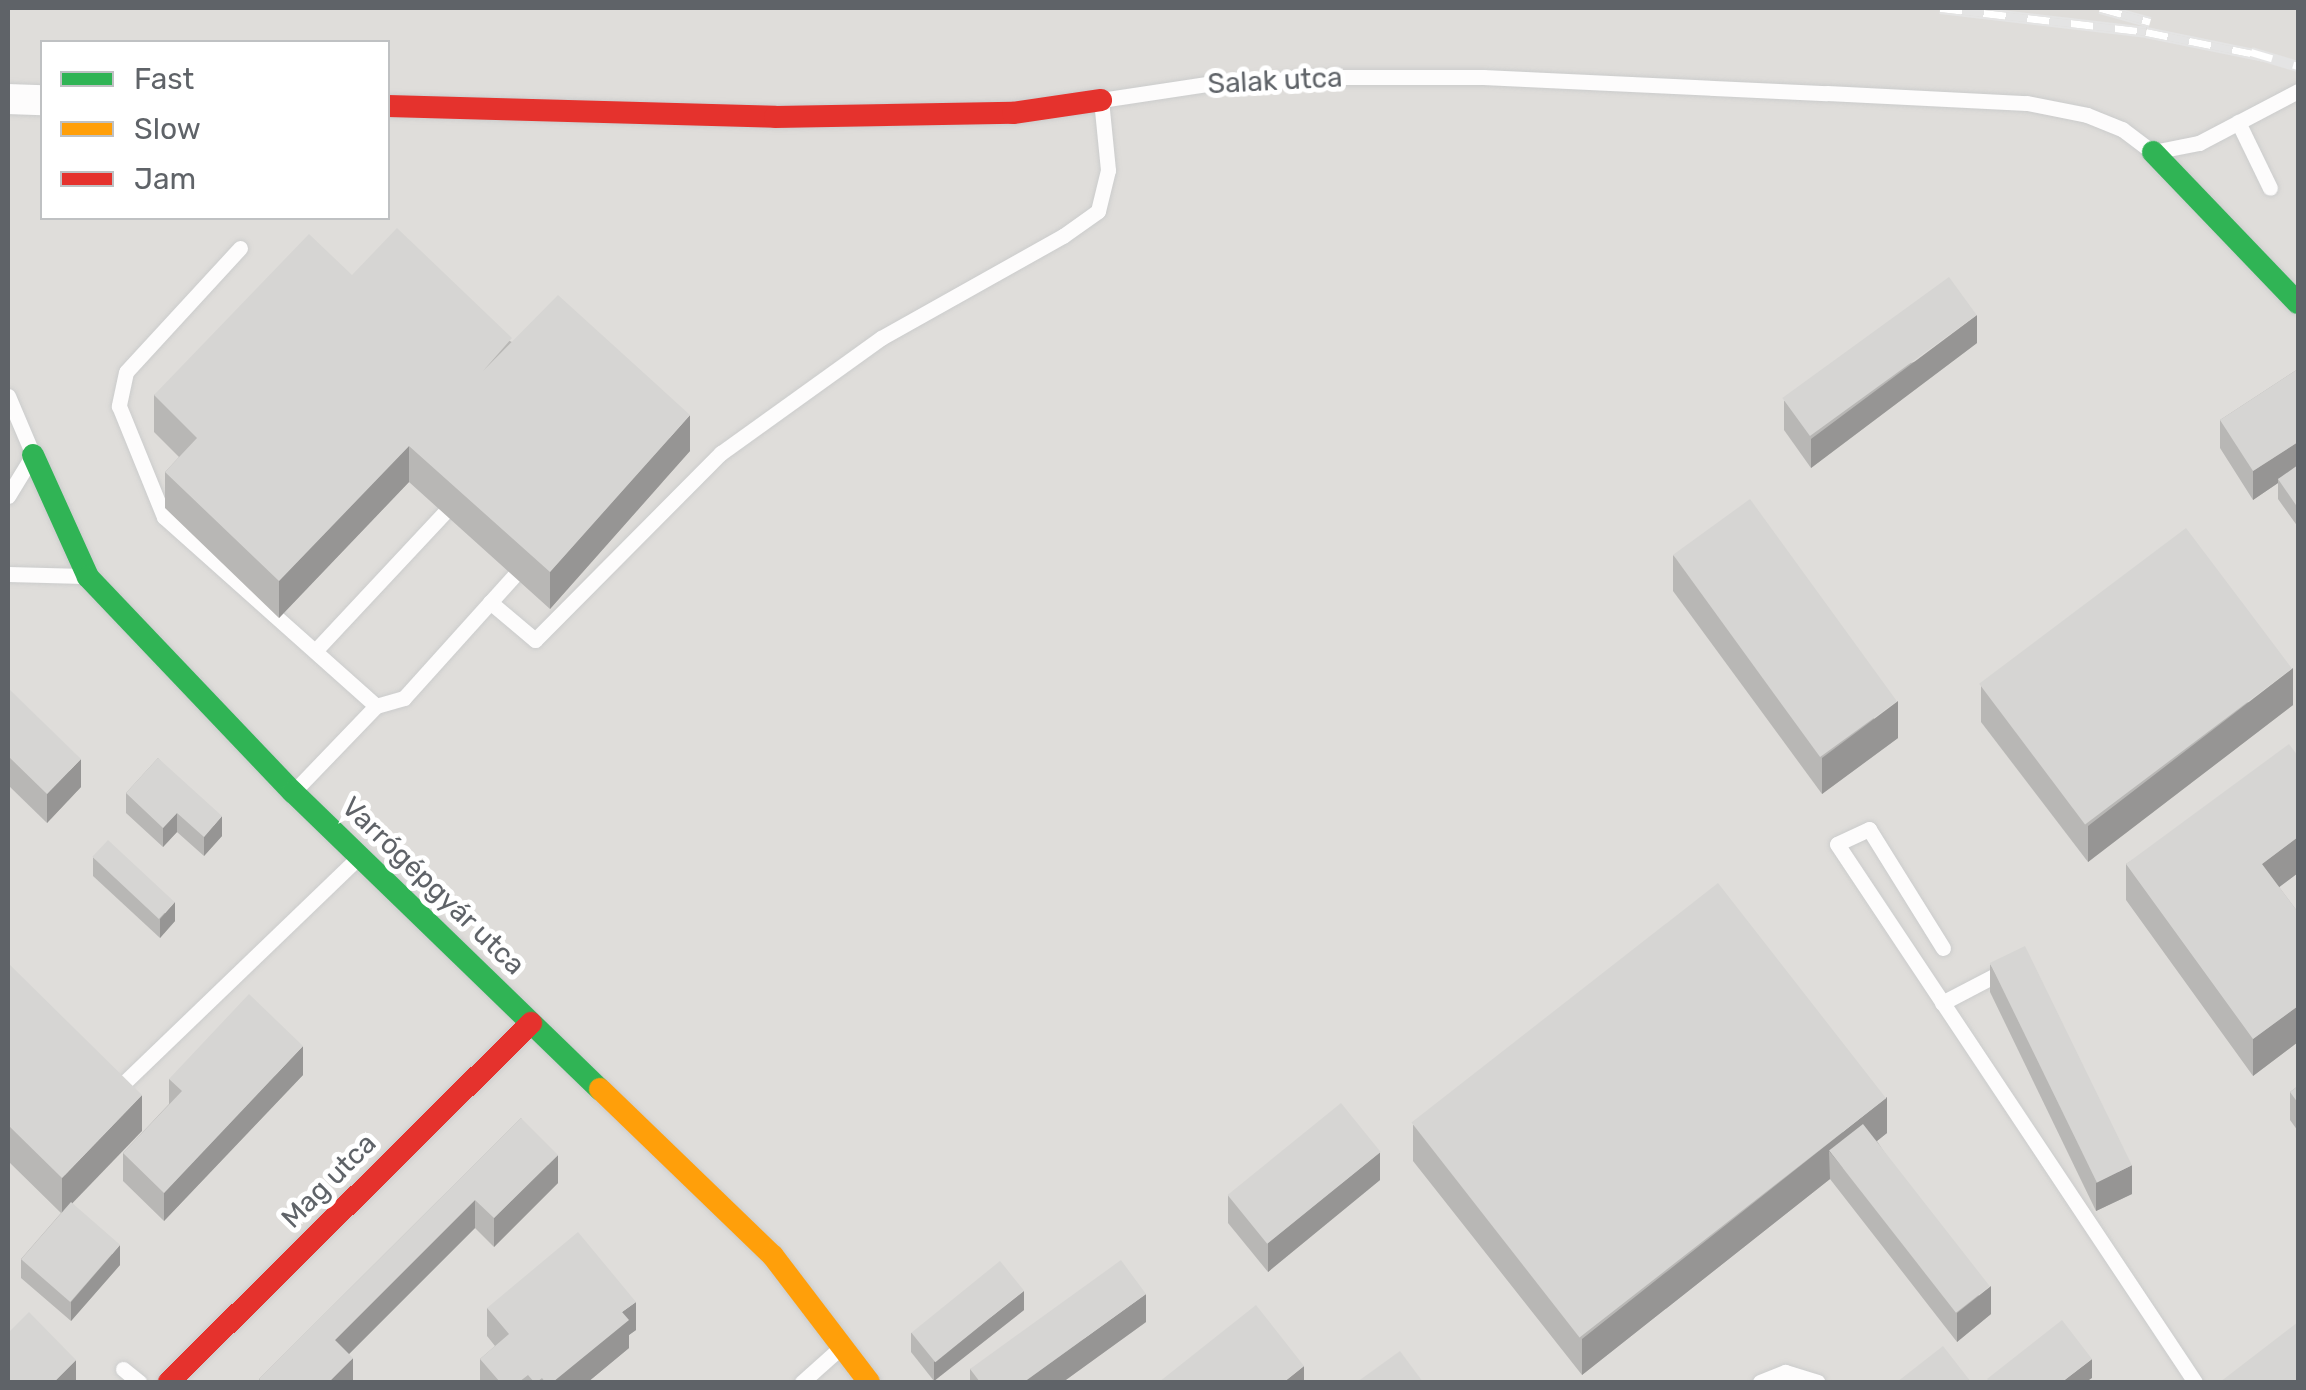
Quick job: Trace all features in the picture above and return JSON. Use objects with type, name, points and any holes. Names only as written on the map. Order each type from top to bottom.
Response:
[{"type":"street","points":[[8,100],[40,100]]},
{"type":"street","name":"Salak utca","points":[[390,106],[775,117],[1014,112],[1101,100]]},
{"type":"street","points":[[2153,152],[2298,303]]},
{"type":"street","name":"Varrógépgyár utca","points":[[33,455],[88,576],[293,792],[773,1256],[868,1382]]},
{"type":"street","name":"Mag utca","points":[[169,1382],[531,1023]]},
{"type":"lane","name":"Salak utca","points":[[1101,100],[1208,84],[1370,76],[1483,77],[2007,102],[2087,116],[2122,130],[2153,152]]},
{"type":"lane","points":[[2153,152],[2200,143],[2298,91]]},
{"type":"lane","points":[[490,602],[535,640],[720,452],[881,338],[1063,236],[1098,212],[1108,170],[1101,100]]},
{"type":"lane","points":[[2238,122],[2270,188]]},
{"type":"lane","points":[[240,248],[126,372],[119,406],[164,516],[376,706]]},
{"type":"lane","name":"Varrógépgyár utca","points":[[8,396],[33,455]]},
{"type":"lane","points":[[8,496],[33,455]]},
{"type":"lane","points":[[315,651],[444,513]]},
{"type":"lane","points":[[8,574],[88,576]]},
{"type":"lane","points":[[293,792],[376,706],[404,698],[514,576]]},
{"type":"lane","points":[[1942,948],[1869,829],[1838,844],[2195,1382]]},
{"type":"lane","points":[[126,1081],[360,856]]},
{"type":"lane","points":[[1942,1003],[2016,964]]},
{"type":"lane","points":[[802,1382],[842,1346]]},
{"type":"lane","points":[[123,1370],[139,1382]]},
{"type":"lane","points":[[1760,1382],[1786,1372],[1817,1382]]},
{"type":"shaded area","points":[[8,8],[2298,8],[2298,1382],[8,1382]]},
{"type":"building","points":[[397,228],[512,338],[483,371],[558,295],[690,415],[550,572],[409,446],[279,581],[165,472],[197,438],[154,395],[309,234],[352,275]]},
{"type":"building","points":[[1949,277],[1977,315],[1810,436],[1782,398]]},
{"type":"building","points":[[2298,369],[2298,442],[2253,471],[2220,420]]},
{"type":"building","points":[[2298,465],[2298,508],[2278,479]]},
{"type":"building","points":[[1750,499],[1897,701],[1820,757],[1673,555]]},
{"type":"building","points":[[2186,528],[2292,669],[2085,824],[1979,684]]},
{"type":"building","points":[[8,688],[81,759],[47,794],[8,756]]},
{"type":"building","points":[[2289,744],[2298,756],[2298,837],[2262,864],[2298,910],[2298,1006],[2253,1039],[2126,864]]},
{"type":"building","points":[[158,758],[222,816],[204,837],[177,813],[163,828],[126,793]]},
{"type":"building","points":[[108,840],[175,902],[159,919],[92,857]]},
{"type":"building","points":[[1718,883],[1886,1098],[1580,1338],[1411,1122]]},
{"type":"building","points":[[2025,946],[2132,1165],[2097,1182],[1990,963]]},
{"type":"building","points":[[8,963],[142,1095],[62,1178],[8,1125]]},
{"type":"building","points":[[249,994],[303,1046],[164,1193],[123,1153],[182,1091],[169,1079]]},
{"type":"building","points":[[2298,1086],[2298,1103],[2290,1092]]},
{"type":"building","points":[[1341,1103],[1381,1152],[1267,1244],[1228,1195]]},
{"type":"building","points":[[521,1118],[558,1155],[494,1218],[475,1200],[335,1340],[353,1358],[329,1382],[262,1382],[259,1379]]},
{"type":"building","points":[[1863,1124],[1990,1286],[1956,1313],[1829,1150]]},
{"type":"building","points":[[71,1202],[120,1245],[70,1302],[21,1259]]},
{"type":"building","points":[[578,1232],[636,1302],[622,1312],[629,1320],[553,1382],[542,1378],[534,1382],[528,1375],[519,1382],[500,1382],[480,1359],[509,1334],[487,1308]]},
{"type":"building","points":[[1121,1260],[1146,1294],[1024,1382],[980,1382],[970,1369]]},
{"type":"building","points":[[1000,1261],[1024,1291],[935,1362],[911,1333]]},
{"type":"building","points":[[1256,1305],[1304,1366],[1284,1382],[1159,1382]]},
{"type":"building","points":[[29,1312],[76,1360],[54,1382],[8,1382],[8,1333]]},
{"type":"building","points":[[2062,1320],[2092,1359],[2062,1382],[1987,1379]]},
{"type":"building","points":[[2298,1322],[2298,1382],[2220,1382]]},
{"type":"building","points":[[1943,1346],[1971,1382],[1897,1382]]},
{"type":"building","points":[[1400,1351],[1423,1382],[1357,1382]]},
{"type":"railway","points":[[1940,8],[2146,32],[2264,56]]},
{"type":"railway","points":[[2100,8],[2150,22]]},
{"type":"railway","points":[[2251,52],[2298,66]]},
{"type":"traffic: fast","points":[[2153,152],[2298,303]]},
{"type":"traffic: fast","points":[[33,455],[88,577],[293,792],[600,1089]]},
{"type":"traffic: slow","points":[[600,1089],[773,1256],[869,1382]]},
{"type":"traffic: jam","points":[[390,106],[775,117],[1013,113],[1101,100]]},
{"type":"traffic: jam","points":[[169,1382],[531,1023]]}]
